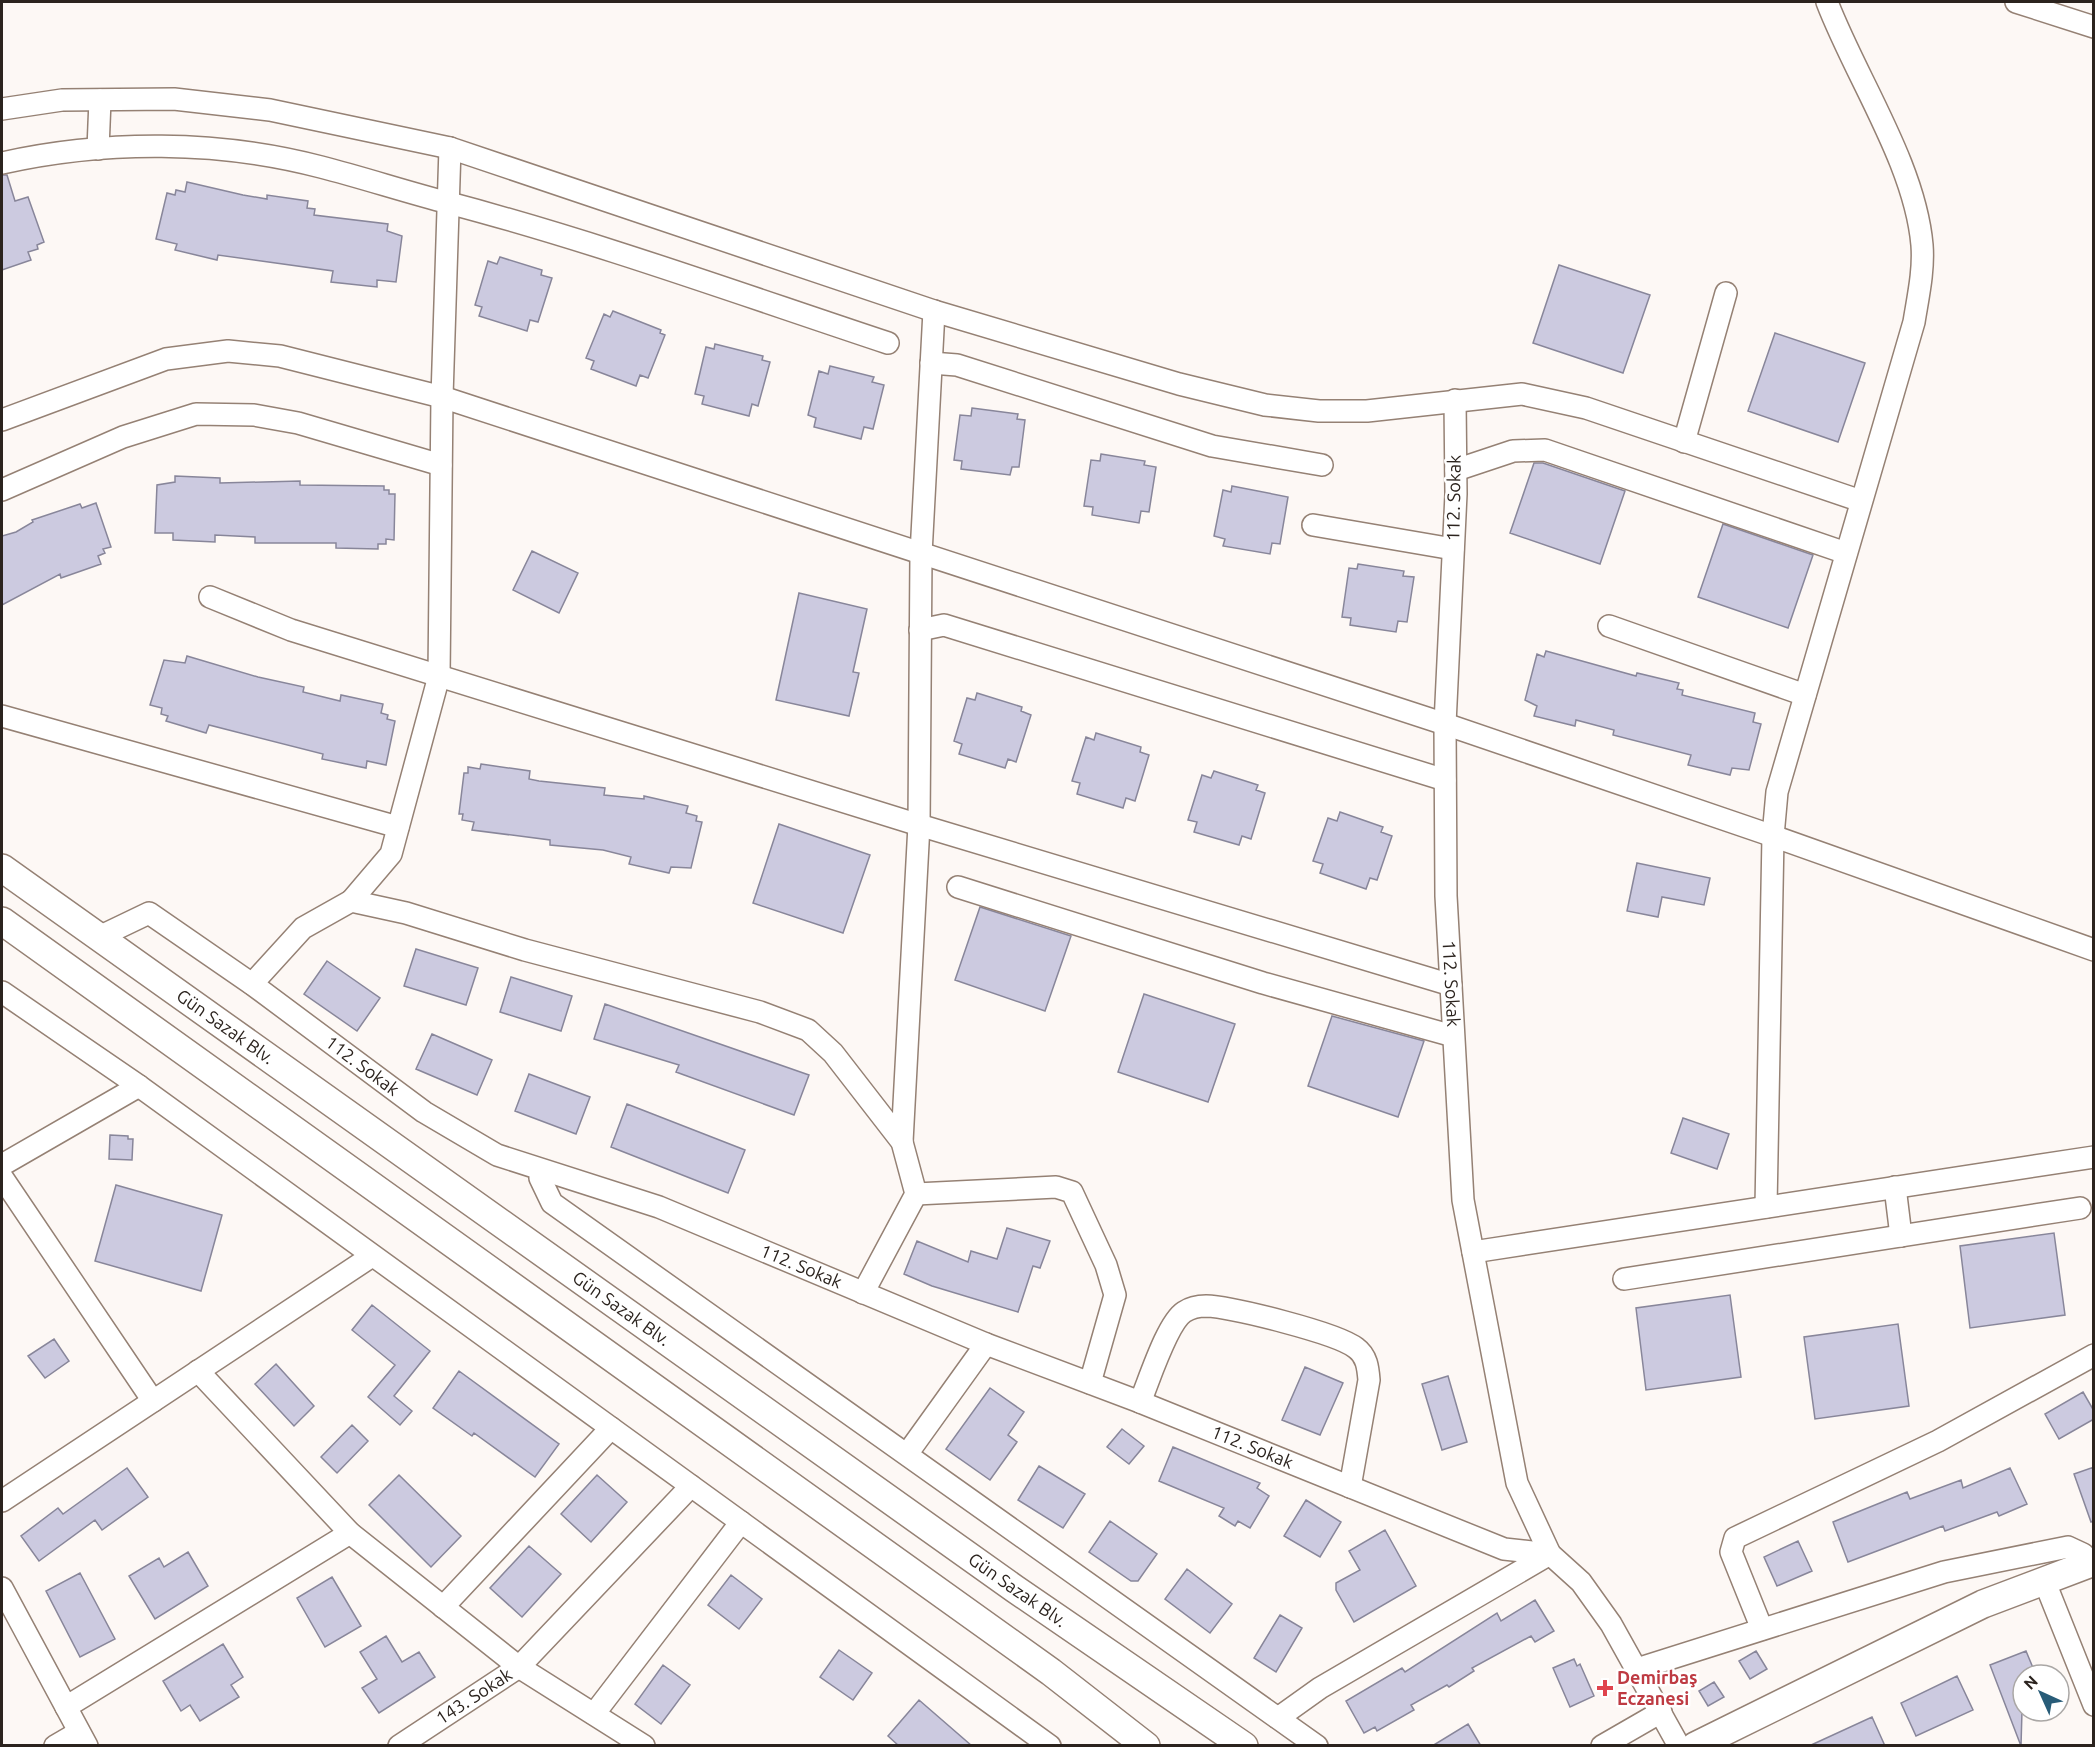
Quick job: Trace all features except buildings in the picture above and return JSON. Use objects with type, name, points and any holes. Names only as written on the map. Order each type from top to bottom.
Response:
[{"type":"main road","name":"Gün Sazak Blv.","points":[[2,868],[1015,1589],[1244,1746]]},
{"type":"main road","points":[[2,921],[1051,1672],[1146,1746]]},
{"type":"main road","points":[[1695,1746],[1983,1604],[2092,1562]]},
{"type":"street","points":[[1766,1207],[1773,836],[1778,792],[1914,322],[1922,277],[1922,245],[1917,210],[1906,175],[1843,43],[1827,2]]},
{"type":"street","points":[[2016,2],[2094,27]]},
{"type":"street","points":[[2,109],[62,100],[174,99],[270,110],[450,148],[934,311],[1179,384],[1265,405],[1319,411],[1367,411],[1522,394],[1586,408],[1861,501]]},
{"type":"street","points":[[98,149],[100,100]]},
{"type":"street","points":[[2,163],[98,149],[190,148],[277,158],[320,166],[646,263],[888,343]]},
{"type":"street","points":[[252,984],[303,928],[351,901],[391,854],[439,676],[442,397],[450,148]]},
{"type":"street","points":[[1684,442],[1726,293]]},
{"type":"street","points":[[863,1293],[916,1194],[902,1142],[919,825],[921,554],[934,311]]},
{"type":"street","points":[[2,420],[166,359],[228,351],[280,356],[442,397],[1445,724],[1773,836],[2094,950]]},
{"type":"street","points":[[931,363],[957,365],[1212,446],[1322,465]]},
{"type":"street","name":"112. Sokak","points":[[1455,400],[1456,470],[1445,724],[1446,896],[1463,1200],[1518,1484],[1550,1554],[1581,1582],[1611,1624],[1679,1746]]},
{"type":"street","points":[[2,490],[123,437],[196,414],[254,415],[298,423],[441,465]]},
{"type":"street","points":[[1456,470],[1513,451],[1545,450],[1846,553]]},
{"type":"street","points":[[1313,525],[1453,549]]},
{"type":"street","points":[[210,597],[291,630],[919,825],[1451,985]]},
{"type":"street","points":[[920,630],[944,625],[1445,780]]},
{"type":"street","points":[[1609,626],[1805,695]]},
{"type":"street","points":[[2,716],[398,826]]},
{"type":"street","points":[[958,887],[1263,983],[1454,1036]]},
{"type":"street","points":[[351,901],[406,913],[525,950],[760,1012],[808,1030],[833,1053],[902,1142]]},
{"type":"street","name":"112. Sokak","points":[[99,938],[148,913],[252,984],[434,1118],[497,1155],[659,1207],[986,1344],[1140,1402],[1504,1548],[1550,1554]]},
{"type":"street","points":[[2,992],[139,1086],[1050,1746]]},
{"type":"street","points":[[2,1164],[139,1086]]},
{"type":"street","points":[[1473,1252],[2094,1157]]},
{"type":"street","points":[[543,1171],[540,1178],[552,1203],[1317,1746]]},
{"type":"street","points":[[2,1176],[153,1401]]},
{"type":"street","points":[[916,1194],[1056,1187],[1072,1192],[1106,1265],[1115,1295],[1090,1383]]},
{"type":"street","points":[[1895,1187],[1901,1236]]},
{"type":"street","points":[[1624,1279],[2080,1208]]},
{"type":"street","points":[[2,1501],[372,1256]]},
{"type":"street","points":[[1140,1402],[1175,1319],[1193,1308],[1205,1306],[1255,1314],[1340,1340],[1355,1347],[1364,1355],[1369,1380],[1350,1487]]},
{"type":"street","points":[[907,1454],[986,1344]]},
{"type":"street","points":[[1762,1629],[1731,1552],[1735,1538],[1938,1441],[2094,1355]]},
{"type":"street","points":[[198,1371],[350,1533],[519,1667],[644,1746]]},
{"type":"street","points":[[443,1607],[610,1428]]},
{"type":"street","name":"143. Sokak","points":[[399,1746],[519,1667],[691,1486]]},
{"type":"street","points":[[594,1714],[741,1522]]},
{"type":"street","points":[[66,1707],[350,1533]]},
{"type":"street","points":[[1637,1669],[1944,1572],[2068,1547],[2083,1554],[2092,1562]]},
{"type":"street","points":[[1278,1718],[1320,1688],[1550,1554]]},
{"type":"street","points":[[2044,1580],[2094,1705]]},
{"type":"street","points":[[2,1588],[83,1739],[55,1746]]},
{"type":"street","points":[[1602,1746],[1660,1712]]},
{"type":"place","name":"Demirbaş Eczanesi","points":[[1605,1688]]}]
